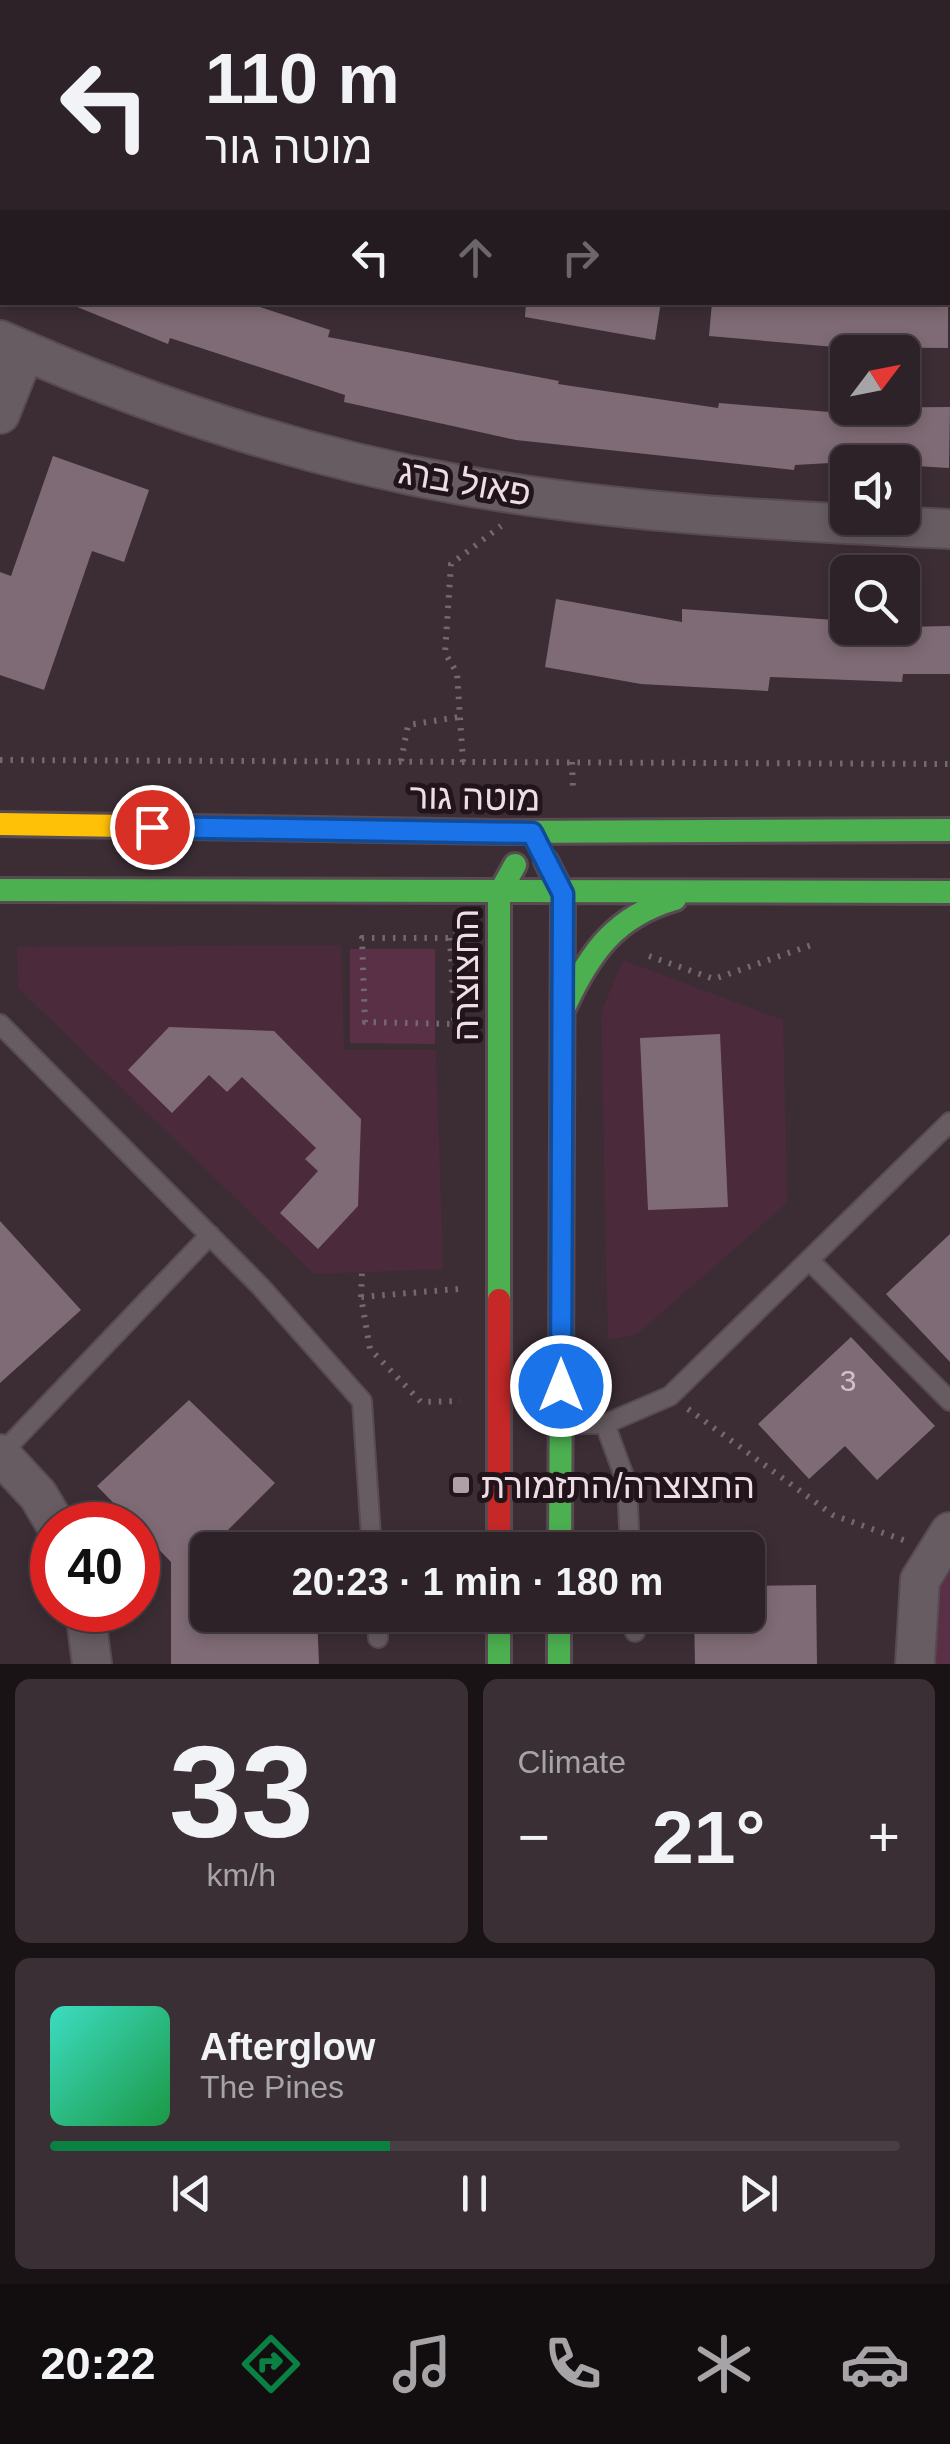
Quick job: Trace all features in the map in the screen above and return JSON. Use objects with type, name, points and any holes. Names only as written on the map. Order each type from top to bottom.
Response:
[{"type":"main road","name":"מוטה גור","points":[[0,824],[532,833],[950,830]]},
{"type":"main road","points":[[532,833],[563,894],[560,1532]]},
{"type":"main road","name":"החצוצרה","points":[[499,1532],[499,894],[532,833]]},
{"type":"main road","points":[[0,890],[950,892]]},
{"type":"main road","points":[[380,892],[430,908],[454,935]]},
{"type":"main road","points":[[562,1012],[588,956],[611,930],[644,906],[698,893]]},
{"type":"main road","points":[[472,952],[499,1003]]},
{"type":"main road","points":[[499,1632],[499,1664]]},
{"type":"main road","points":[[559,1632],[559,1664]]},
{"type":"street","points":[[0,414],[12,345]]},
{"type":"street","name":"פאול ברג","points":[[12,345],[261,436],[425,477],[712,517],[950,529]]},
{"type":"street","points":[[0,1455],[42,1502]]},
{"type":"street","points":[[916,1664],[920,1580],[950,1532]]},
{"type":"street","points":[[88,1632],[92,1664]]},
{"type":"lane","points":[[0,1024],[210,1236],[362,1401],[371,1532]]},
{"type":"lane","points":[[560,1424],[606,1424],[670,1396],[950,1122]]},
{"type":"lane","points":[[0,1455],[210,1236]]},
{"type":"lane","points":[[810,1260],[950,1401]]},
{"type":"lane","points":[[606,1424],[627,1484],[629,1532]]},
{"type":"lane","points":[[377,1632],[378,1638]]},
{"type":"path","points":[[463,762],[457,673],[445,653],[452,564],[540,496]]},
{"type":"path","points":[[401,762],[408,725],[460,717]]},
{"type":"path","points":[[0,760],[950,764]]},
{"type":"path","points":[[454,935],[454,1024],[366,1022],[362,938],[454,935]]},
{"type":"path","points":[[362,1272],[361,1298],[370,1350],[421,1402],[499,1399]]},
{"type":"path","points":[[361,1298],[499,1286]]},
{"type":"path","points":[[670,1396],[833,1515],[910,1542]]},
{"type":"shaded area","points":[[341,945],[344,1050],[436,1050],[443,1269],[314,1274],[18,988],[17,947]]},
{"type":"shaded area","points":[[350,949],[435,949],[435,1044],[350,1043]]},
{"type":"shaded area","points":[[623,960],[783,1020],[787,1203],[637,1334],[608,1340],[601,1013]]},
{"type":"shaded area","points":[[950,1568],[950,1664],[936,1664],[938,1585]]},
{"type":"building","points":[[72,305],[254,305],[330,330],[328,337],[559,381],[558,384],[718,408],[719,403],[830,412],[830,425],[920,425],[920,407],[950,407],[949,468],[920,466],[920,445],[830,445],[830,463],[795,465],[794,470],[516,440],[344,402],[345,395],[170,338],[168,344]]},
{"type":"building","points":[[526,305],[661,305],[655,340],[525,317]]},
{"type":"building","points":[[712,305],[948,305],[948,348],[920,348],[920,335],[830,335],[830,347],[709,336]]},
{"type":"building","points":[[53,456],[149,490],[124,562],[92,551],[44,690],[0,675],[0,572],[11,576]]},
{"type":"building","points":[[556,599],[682,622],[682,609],[830,620],[830,645],[920,645],[920,627],[950,626],[950,674],[903,674],[902,682],[770,677],[768,691],[641,684],[545,667]]},
{"type":"building","points":[[169,1027],[274,1031],[361,1119],[358,1206],[318,1249],[280,1213],[318,1171],[305,1159],[316,1148],[242,1077],[227,1092],[209,1075],[172,1113],[128,1070]]},
{"type":"building","points":[[720,1034],[728,1207],[648,1210],[640,1038]]},
{"type":"building","points":[[0,1221],[81,1310],[0,1383]]},
{"type":"building","points":[[950,1234],[950,1362],[886,1294]]},
{"type":"building","points":[[851,1337],[935,1426],[877,1480],[845,1446],[809,1479],[758,1424]]},
{"type":"building","points":[[189,1400],[275,1483],[226,1532],[190,1532],[190,1632],[318,1632],[319,1664],[171,1664],[171,1562],[160,1551],[160,1502],[113,1502],[97,1486]]},
{"type":"building","points":[[816,1585],[817,1664],[695,1664],[694,1632],[765,1632],[765,1586]]},
{"type":"traffic: fast","points":[[502,832],[950,830]]},
{"type":"traffic: fast","points":[[499,1300],[499,894],[515,865]]},
{"type":"traffic: fast","points":[[0,890],[950,892]]},
{"type":"traffic: fast","points":[[565,1006],[584,969],[607,939],[636,915],[675,899]]},
{"type":"traffic: fast","points":[[560,1532],[561,1369]]},
{"type":"traffic: fast","points":[[499,1632],[499,1664]]},
{"type":"traffic: fast","points":[[559,1632],[559,1664]]},
{"type":"traffic: slow","points":[[0,824],[502,832]]},
{"type":"traffic: slow","points":[[546,861],[563,894],[561,1369]]},
{"type":"traffic: jam","points":[[499,1300],[499,1532]]},
{"type":"place","name":"החצוצרה/התזמורת","points":[[461,1485]]},
{"type":"route","points":[[152,827],[532,833],[563,894],[561,1386]]}]
